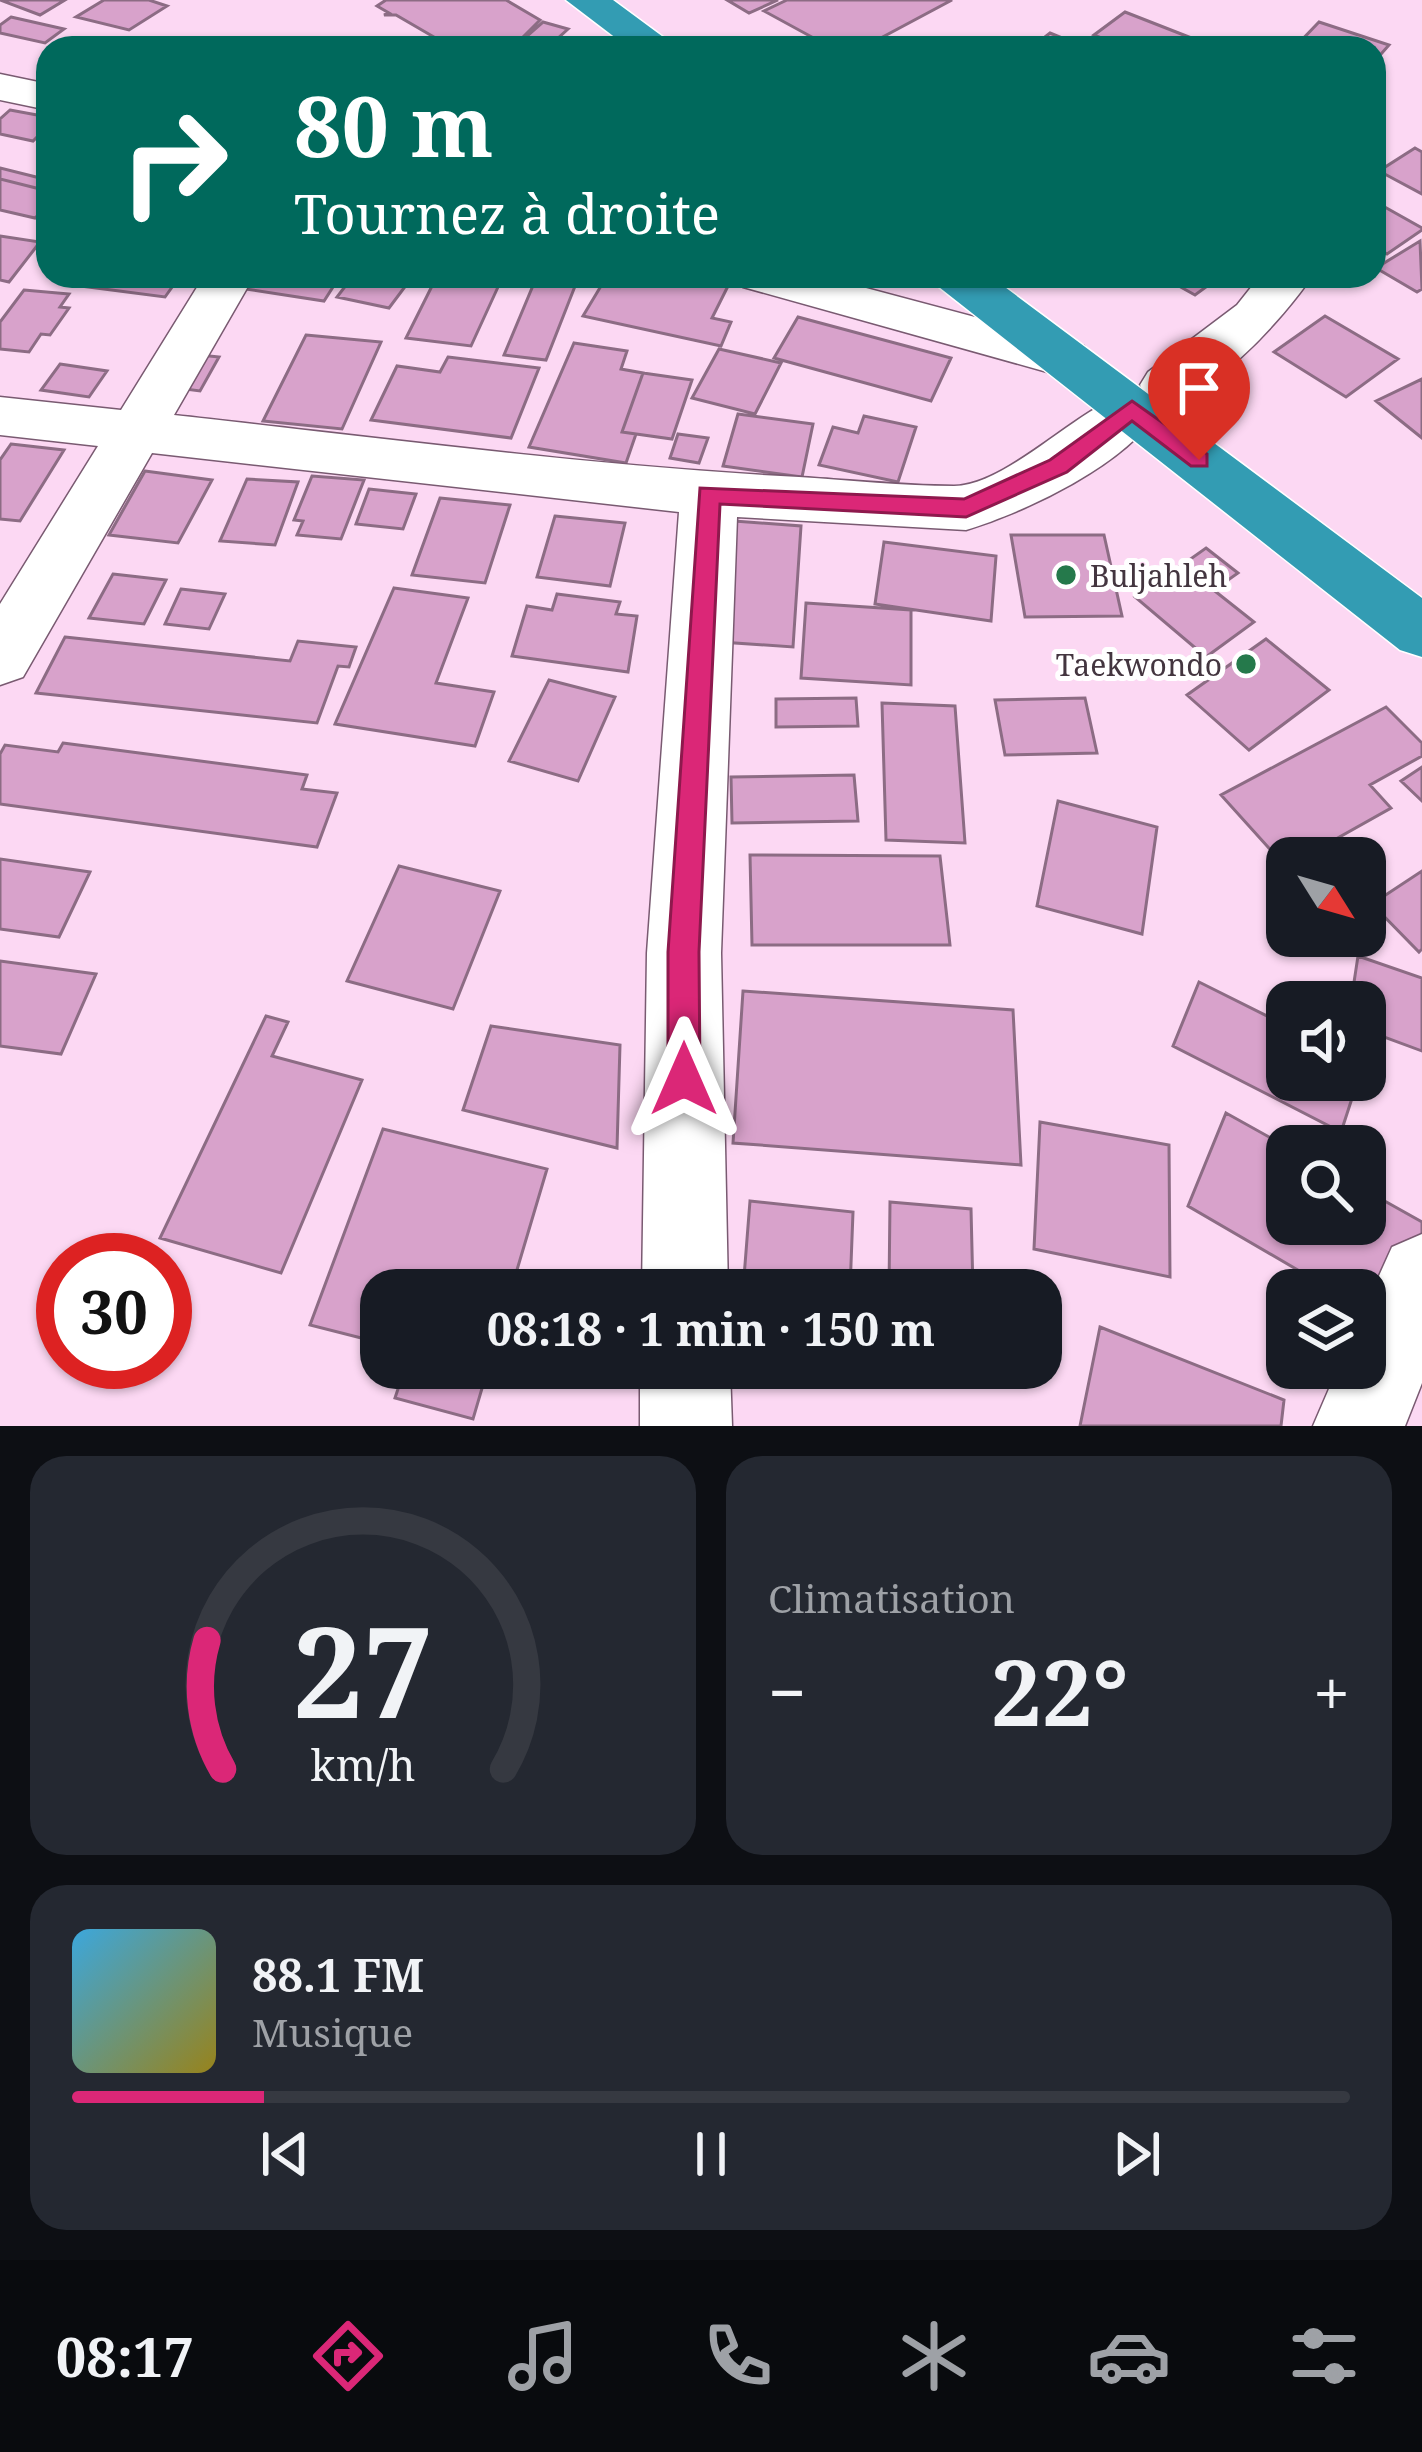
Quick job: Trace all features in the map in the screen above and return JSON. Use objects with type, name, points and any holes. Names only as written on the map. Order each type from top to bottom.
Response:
[{"type":"highway","points":[[586,0],[638,36]]},
{"type":"highway","points":[[637,0],[687,36]]},
{"type":"highway","points":[[973,288],[1065,358],[1149,397],[1422,576]]},
{"type":"highway","points":[[1033,288],[1149,397],[1422,632]]},
{"type":"street","points":[[0,87],[36,95]]},
{"type":"street","points":[[0,658],[222,288]]},
{"type":"street","points":[[805,288],[1065,358]]},
{"type":"street","points":[[0,416],[709,494],[966,508],[1059,466],[1255,317],[1278,288]]},
{"type":"street","points":[[685,1269],[684,952],[709,494]]},
{"type":"street","points":[[1359,1426],[1422,1277]]},
{"type":"street","points":[[686,1389],[686,1426]]},
{"type":"building","points":[[0,0],[65,0],[40,15]]},
{"type":"building","points":[[104,0],[149,0],[167,6],[129,30],[76,17]]},
{"type":"building","points":[[386,0],[506,0],[540,20],[524,36],[432,36],[396,15],[384,15],[389,13],[377,6]]},
{"type":"building","points":[[727,0],[778,0],[749,13]]},
{"type":"building","points":[[787,0],[952,0],[884,36],[810,36],[764,11]]},
{"type":"building","points":[[1125,12],[1186,36],[1096,36]]},
{"type":"building","points":[[11,17],[64,29],[54,36],[36,36],[36,41],[0,33],[0,25]]},
{"type":"building","points":[[543,22],[568,29],[560,36],[527,36]]},
{"type":"building","points":[[1319,22],[1362,36],[1306,36]]},
{"type":"building","points":[[10,110],[36,115],[36,138],[0,134],[0,119]]},
{"type":"building","points":[[1415,148],[1422,152],[1422,194],[1386,175],[1386,167]]},
{"type":"building","points":[[0,168],[36,177],[36,188],[0,179]]},
{"type":"building","points":[[0,179],[36,188],[35,218],[0,210]]},
{"type":"building","points":[[1386,208],[1422,228],[1386,253]]},
{"type":"building","points":[[0,236],[36,241],[9,282],[0,280]]},
{"type":"building","points":[[1420,241],[1422,289],[1417,292],[1386,274],[1386,262]]},
{"type":"building","points":[[96,288],[171,288],[165,297]]},
{"type":"building","points":[[239,288],[332,288],[324,301]]},
{"type":"building","points":[[344,288],[404,288],[389,308],[337,297]]},
{"type":"building","points":[[431,288],[498,288],[471,346],[406,338]]},
{"type":"building","points":[[532,288],[574,288],[546,360],[504,355]]},
{"type":"building","points":[[600,288],[727,288],[712,318],[731,322],[721,346],[583,316]]},
{"type":"building","points":[[24,290],[69,294],[60,307],[69,308],[50,335],[41,334],[29,352],[0,349],[0,322]]},
{"type":"building","points":[[1325,316],[1398,359],[1346,397],[1274,352]]},
{"type":"building","points":[[798,317],[951,358],[931,401],[774,358]]},
{"type":"building","points":[[306,335],[381,342],[342,429],[263,421]]},
{"type":"building","points":[[574,343],[627,351],[621,369],[643,373],[622,432],[636,434],[626,463],[529,447]]},
{"type":"building","points":[[719,349],[781,363],[755,414],[692,398]]},
{"type":"building","points":[[190,354],[219,357],[200,391],[170,387]]},
{"type":"building","points":[[448,357],[539,368],[511,438],[371,420],[397,366],[440,372]]},
{"type":"building","points":[[60,364],[107,371],[89,397],[41,390]]},
{"type":"building","points":[[643,373],[692,380],[672,439],[622,432]]},
{"type":"building","points":[[1422,379],[1422,438],[1376,401]]},
{"type":"building","points":[[738,414],[813,424],[802,477],[723,466]]},
{"type":"building","points":[[864,416],[916,427],[898,482],[819,465],[833,427],[858,433]]},
{"type":"building","points":[[678,434],[708,438],[699,463],[670,458]]},
{"type":"building","points":[[11,444],[64,450],[20,521],[0,519],[0,460]]},
{"type":"building","points":[[145,471],[212,480],[178,543],[109,535]]},
{"type":"building","points":[[312,476],[364,480],[341,539],[297,535],[303,521],[294,520]]},
{"type":"building","points":[[247,479],[298,482],[275,545],[220,541]]},
{"type":"building","points":[[369,489],[416,494],[403,529],[356,524]]},
{"type":"building","points":[[440,498],[510,505],[485,583],[412,575]]},
{"type":"building","points":[[555,516],[625,523],[610,586],[537,577]]},
{"type":"building","points":[[734,521],[801,526],[793,647],[721,642]]},
{"type":"building","points":[[1011,535],[1104,535],[1122,616],[1025,617]]},
{"type":"building","points":[[884,542],[996,556],[991,621],[875,604]]},
{"type":"building","points":[[1206,548],[1238,573],[1214,590],[1182,565]]},
{"type":"building","points":[[1182,565],[1254,622],[1206,657],[1135,597]]},
{"type":"building","points":[[113,574],[166,580],[144,624],[89,618]]},
{"type":"building","points":[[394,588],[468,598],[436,683],[494,692],[475,746],[335,724]]},
{"type":"building","points":[[181,589],[225,594],[209,629],[165,624]]},
{"type":"building","points":[[557,594],[620,602],[616,614],[637,616],[628,672],[512,656],[527,606],[552,610]]},
{"type":"building","points":[[806,603],[911,610],[911,685],[801,678]]},
{"type":"building","points":[[65,637],[290,661],[298,641],[356,647],[349,667],[338,666],[317,723],[36,693]]},
{"type":"building","points":[[1266,639],[1329,690],[1249,750],[1187,695]]},
{"type":"building","points":[[549,680],[615,697],[578,781],[509,761]]},
{"type":"building","points":[[856,698],[858,726],[776,727],[776,699]]},
{"type":"building","points":[[1085,698],[1097,753],[1005,755],[995,700]]},
{"type":"building","points":[[882,703],[955,706],[965,843],[886,840]]},
{"type":"building","points":[[1386,707],[1422,743],[1422,756],[1370,785],[1391,808],[1339,837],[1266,837],[1266,845],[1221,795]]},
{"type":"building","points":[[63,743],[307,775],[302,789],[337,793],[317,847],[0,804],[0,754],[5,745],[58,752]]},
{"type":"building","points":[[1422,767],[1422,801],[1401,781]]},
{"type":"building","points":[[854,775],[858,821],[732,823],[731,777]]},
{"type":"building","points":[[1058,801],[1157,827],[1142,934],[1037,906]]},
{"type":"building","points":[[750,855],[940,856],[950,945],[752,945]]},
{"type":"building","points":[[0,859],[90,872],[59,937],[0,929]]},
{"type":"building","points":[[399,866],[500,891],[453,1009],[347,981]]},
{"type":"building","points":[[1422,871],[1419,952],[1386,918],[1386,895]]},
{"type":"building","points":[[1358,957],[1422,978],[1422,1051],[1386,1038],[1386,981],[1354,981]]},
{"type":"building","points":[[0,961],[96,974],[61,1054],[0,1046]]},
{"type":"building","points":[[1199,982],[1266,1016],[1266,1094],[1173,1046]]},
{"type":"building","points":[[743,991],[1013,1010],[1021,1165],[733,1143]]},
{"type":"building","points":[[266,1016],[288,1022],[272,1056],[362,1080],[281,1273],[192,1247],[192,1233],[162,1233]]},
{"type":"building","points":[[491,1026],[620,1045],[617,1148],[463,1110]]},
{"type":"building","points":[[1280,1101],[1351,1101],[1343,1125],[1327,1125]]},
{"type":"building","points":[[1226,1113],[1266,1135],[1266,1245],[1386,1245],[1386,1202],[1422,1222],[1422,1236],[1386,1282],[1386,1269],[1296,1269],[1188,1206]]},
{"type":"building","points":[[1040,1122],[1169,1145],[1170,1277],[1034,1249]]},
{"type":"building","points":[[383,1129],[547,1169],[517,1269],[360,1269],[360,1338],[310,1325]]},
{"type":"building","points":[[750,1201],[853,1212],[851,1269],[745,1269]]},
{"type":"building","points":[[890,1202],[971,1209],[972,1269],[889,1269]]},
{"type":"building","points":[[1100,1327],[1284,1400],[1281,1426],[1080,1426]]},
{"type":"building","points":[[398,1389],[482,1389],[473,1419],[395,1398]]},
{"type":"place","name":"Buljahleh","points":[[1066,575]]},
{"type":"place","name":"Taekwondo","points":[[1246,664]]},
{"type":"route","points":[[684,1079],[684,952],[709,494],[966,508],[1059,466],[1132,409],[1199,460]]}]
